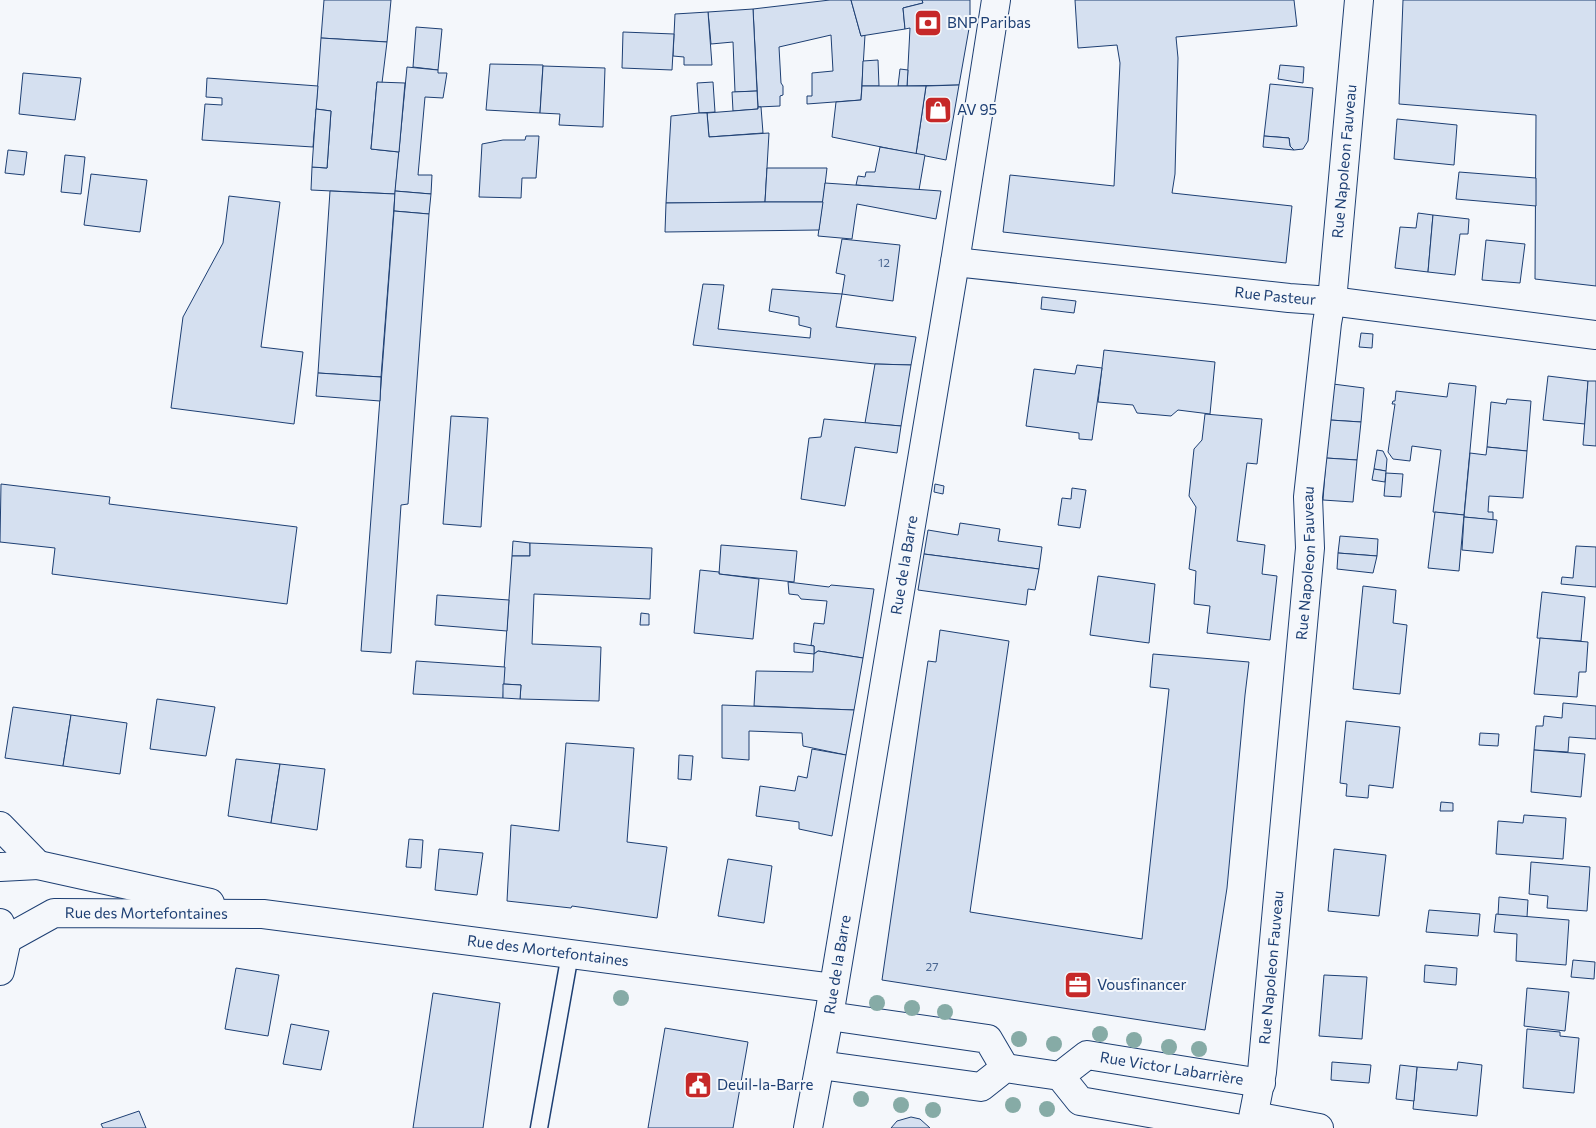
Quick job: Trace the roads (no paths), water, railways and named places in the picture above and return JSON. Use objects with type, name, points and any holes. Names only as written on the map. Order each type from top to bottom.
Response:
[{"type":"street","name":"Rue de la Barre","points":[[808,1128],[829,1016],[955,262],[996,0]]},
{"type":"street","name":"Rue Napoleon Fauveau","points":[[1247,1124],[1261,1083],[1310,548],[1308,497],[1333,290],[1359,0]]},
{"type":"street","name":"Rue Pasteur","points":[[955,262],[1331,301],[1596,335]]},
{"type":"street","points":[[0,826],[38,866]]},
{"type":"street","name":"Rue des Mortefontaines","points":[[0,867],[38,866],[263,914],[833,988]]},
{"type":"street","name":"Rue des Mortefontaines","points":[[4,931],[54,913],[263,914]]},
{"type":"street","points":[[0,971],[4,931]]},
{"type":"street","points":[[829,1016],[988,1039],[1005,1068]]},
{"type":"street","name":"Rue Victor Labarrière","points":[[1060,1076],[1086,1055],[1261,1083]]},
{"type":"street","points":[[820,1065],[981,1087],[1005,1068],[1060,1076],[1080,1101],[1247,1124],[1319,1128]]},
{"type":"lane","points":[[539,1128],[570,954]]},
{"type":"place","name":"BNP Paribas","points":[[928,23]]},
{"type":"place","name":"AV 95","points":[[938,110]]},
{"type":"place","name":"Vousfinancer","points":[[1078,985]]},
{"type":"place","name":"Deuil-la-Barre","points":[[698,1085]]}]
